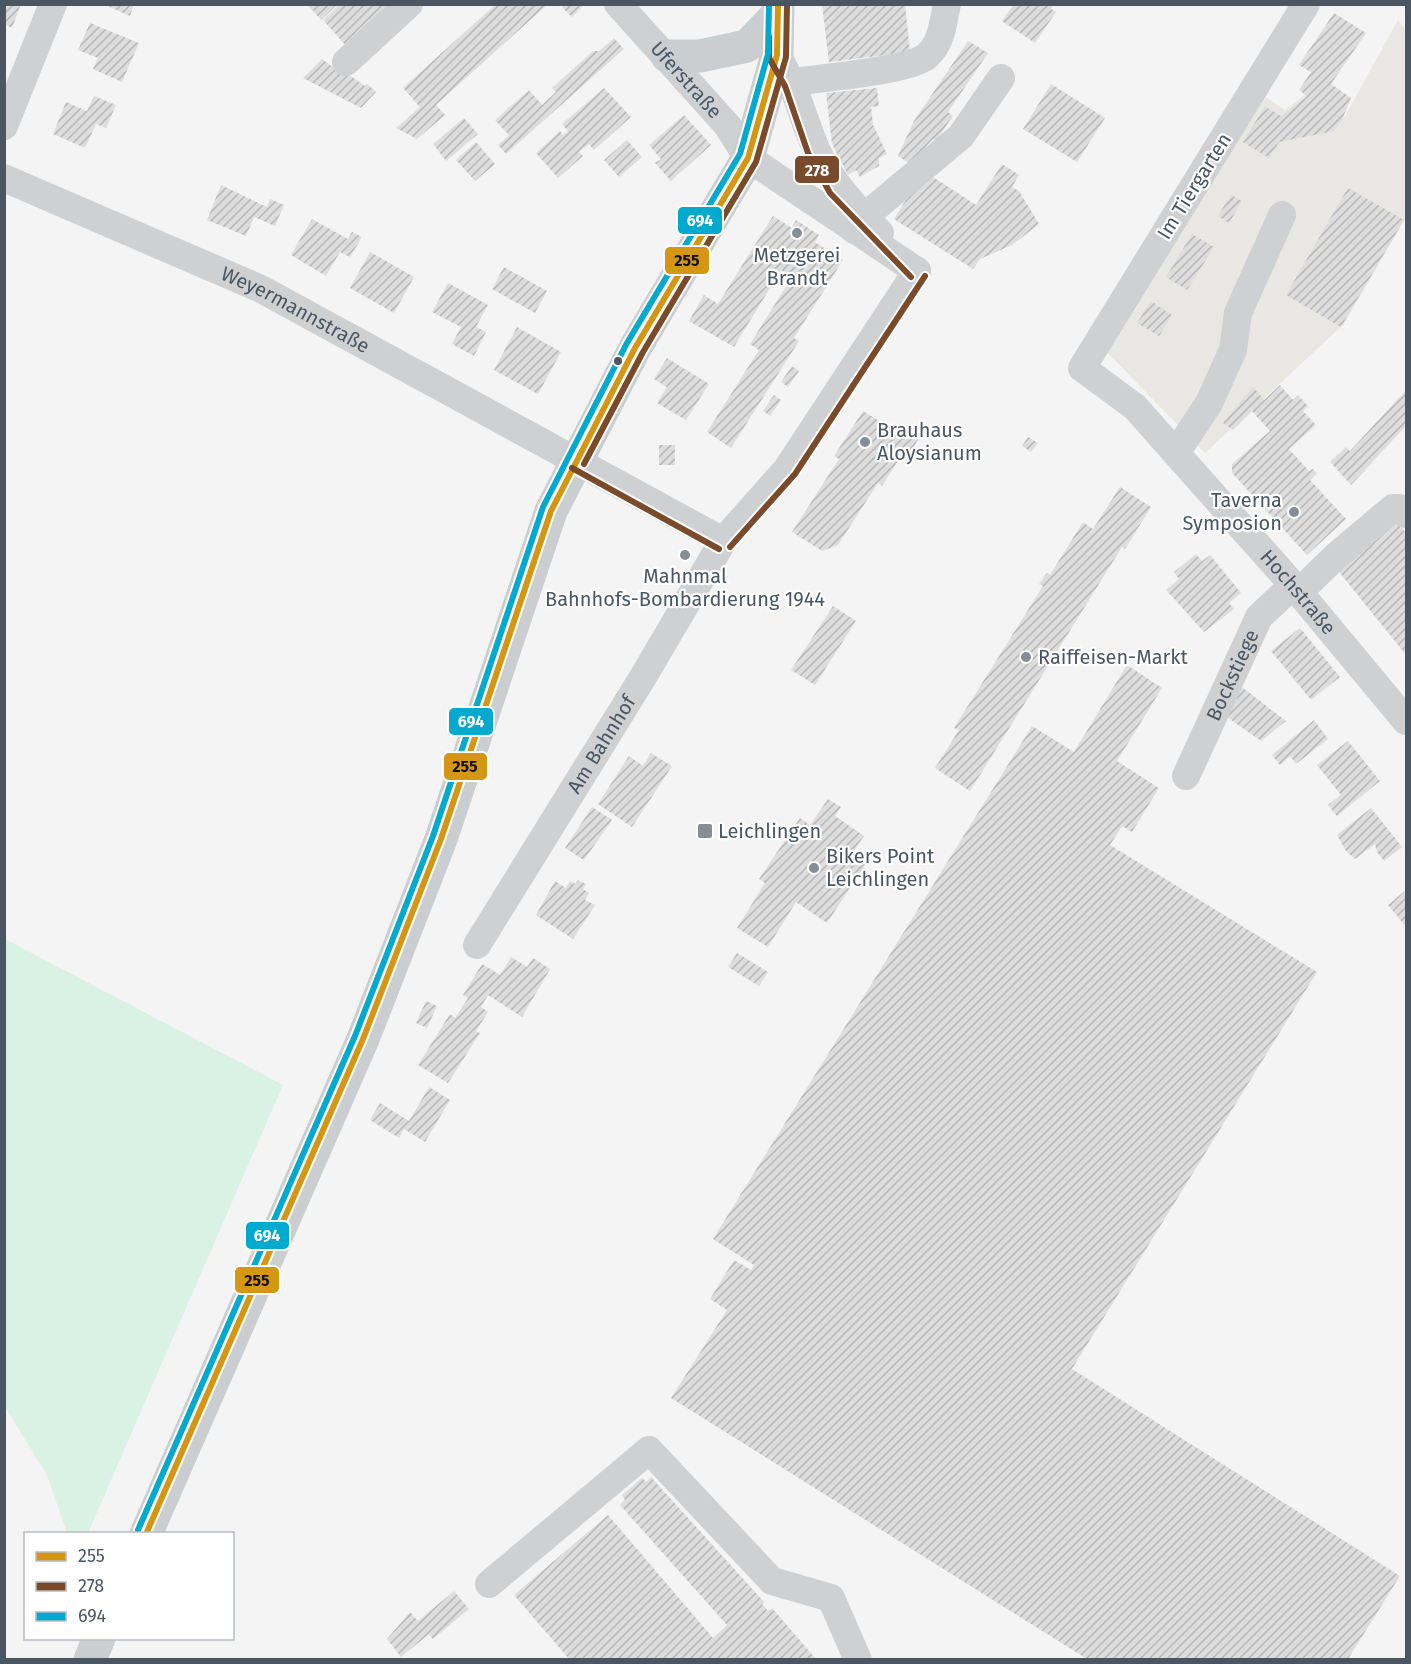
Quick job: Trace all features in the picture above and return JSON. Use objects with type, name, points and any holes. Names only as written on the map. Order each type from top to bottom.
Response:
[{"type":"main road","points":[[667,57],[700,57],[747,46],[778,9]]},
{"type":"main road","points":[[146,1532],[367,1028],[441,839],[551,511],[634,348],[748,159],[777,55],[778,9]]},
{"type":"main road","points":[[90,1659],[98,1640]]},
{"type":"street","points":[[4,126],[53,4]]},
{"type":"street","points":[[346,62],[410,4]]},
{"type":"street","name":"Uferstraße","points":[[618,4],[727,125],[748,159]]},
{"type":"street","points":[[793,82],[909,65],[927,57],[939,40],[947,4]]},
{"type":"street","name":"Im Tiergarten","points":[[1082,368],[1306,4]]},
{"type":"street","points":[[777,55],[793,82],[816,149],[859,223]]},
{"type":"street","points":[[859,223],[961,136],[1001,78]]},
{"type":"street","points":[[748,159],[859,223]]},
{"type":"street","name":"Weyermannstraße","points":[[4,178],[261,290],[576,460]]},
{"type":"street","points":[[1176,453],[1209,403],[1233,350],[1238,313],[1282,215]]},
{"type":"street","name":"Am Bahnhof","points":[[477,945],[644,677],[723,541],[786,469],[917,271],[859,223]]},
{"type":"street","name":"Hochstraße","points":[[1082,368],[1135,407],[1296,588],[1407,721]]},
{"type":"street","points":[[576,460],[723,541]]},
{"type":"street","name":"Bockstiege","points":[[1186,776],[1259,617],[1393,508],[1399,508],[1407,514]]},
{"type":"street","points":[[489,1584],[649,1450],[772,1581],[831,1598],[858,1659]]},
{"type":"shaded area","points":[[1398,20],[1406,30],[1406,217],[1344,324],[1205,453],[1102,347],[1264,96],[1285,110],[1307,93],[1344,118]]},
{"type":"green space","points":[[5,939],[283,1085],[88,1532],[67,1532],[47,1475],[5,1407]]},
{"type":"building","points":[[4,4],[21,4],[12,28],[4,24]]},
{"type":"building","points":[[103,4],[134,4],[130,16]]},
{"type":"building","points":[[307,4],[338,4],[321,20]]},
{"type":"building","points":[[340,4],[395,4],[347,47],[323,20]]},
{"type":"building","points":[[496,4],[548,4],[436,105],[445,115],[417,139],[396,128],[420,107],[403,88]]},
{"type":"building","points":[[565,4],[585,4],[572,17],[562,7]]},
{"type":"building","points":[[822,4],[905,4],[910,52],[829,62]]},
{"type":"building","points":[[1014,4],[1054,4],[1051,9],[1056,12],[1035,43],[1002,21]]},
{"type":"building","points":[[1334,13],[1366,33],[1331,84],[1351,98],[1342,120],[1334,131],[1279,142],[1269,158],[1243,142],[1265,106],[1281,116],[1307,96],[1299,90],[1311,72],[1299,65]]},
{"type":"building","points":[[90,23],[139,43],[122,82],[93,69],[98,58],[78,50]]},
{"type":"building","points":[[614,38],[624,49],[506,154],[498,145],[509,135],[495,120],[529,90],[542,105],[556,92],[552,88],[593,51],[599,51]]},
{"type":"building","points":[[968,41],[988,53],[948,112],[953,116],[936,141],[933,139],[910,164],[898,156],[914,121]]},
{"type":"building","points":[[322,59],[342,74],[345,72],[365,86],[367,84],[376,92],[361,108],[303,78]]},
{"type":"building","points":[[1051,84],[1105,118],[1077,162],[1023,129]]},
{"type":"building","points":[[604,88],[631,117],[594,150],[589,144],[579,152],[583,156],[558,178],[536,153],[560,131],[563,135],[568,131],[562,124]]},
{"type":"building","points":[[877,88],[879,106],[871,107],[873,125],[887,154],[879,158],[879,166],[860,177],[856,170],[848,175],[832,144],[826,93]]},
{"type":"building","points":[[94,96],[116,105],[106,128],[96,124],[85,148],[53,134],[66,102],[87,111]]},
{"type":"building","points":[[684,115],[711,145],[671,181],[655,163],[661,159],[649,145]]},
{"type":"building","points":[[464,118],[478,134],[446,161],[433,144]]},
{"type":"building","points":[[627,140],[642,157],[619,177],[604,160]]},
{"type":"building","points":[[476,142],[495,164],[475,181],[456,160]]},
{"type":"building","points":[[1002,164],[1019,175],[1012,187],[1019,191],[1039,224],[1012,245],[980,259],[973,269],[894,219],[919,179],[930,175],[976,205]]},
{"type":"building","points":[[221,185],[267,207],[270,199],[284,205],[275,226],[254,217],[246,236],[207,220]]},
{"type":"building","points":[[1348,188],[1404,220],[1341,327],[1286,295]]},
{"type":"building","points":[[1231,195],[1242,201],[1229,223],[1218,216]]},
{"type":"building","points":[[773,216],[792,228],[796,220],[819,235],[815,242],[843,260],[794,338],[799,341],[731,448],[707,432],[759,350],[750,344],[792,277],[781,270],[734,347],[689,321],[704,295],[718,304]]},
{"type":"building","points":[[312,219],[348,239],[352,232],[362,237],[350,257],[340,252],[326,276],[291,255]]},
{"type":"building","points":[[1192,234],[1214,247],[1187,290],[1166,277]]},
{"type":"building","points":[[370,252],[414,277],[394,313],[350,288]]},
{"type":"building","points":[[504,267],[547,291],[535,313],[492,289]]},
{"type":"building","points":[[448,283],[488,305],[476,327],[486,332],[474,356],[452,344],[461,327],[432,312]]},
{"type":"building","points":[[1151,301],[1172,315],[1159,336],[1137,323]]},
{"type":"building","points":[[517,327],[561,352],[538,394],[494,370]]},
{"type":"building","points":[[667,358],[709,384],[686,420],[657,403],[667,387],[654,379]]},
{"type":"building","points":[[792,366],[799,371],[788,387],[781,382]]},
{"type":"building","points":[[1280,385],[1293,400],[1298,395],[1308,406],[1303,411],[1316,425],[1289,449],[1309,471],[1313,469],[1317,473],[1310,480],[1346,519],[1307,555],[1232,473],[1232,464],[1270,431],[1252,411],[1233,430],[1223,423],[1253,387],[1264,400]]},
{"type":"building","points":[[1406,390],[1406,426],[1351,485],[1330,462],[1346,447],[1350,451]]},
{"type":"building","points":[[774,395],[781,400],[770,416],[763,411]]},
{"type":"building","points":[[863,411],[902,435],[908,426],[921,435],[908,456],[903,453],[882,486],[878,483],[838,545],[822,551],[792,532],[839,459],[834,456]]},
{"type":"building","points":[[1028,437],[1038,443],[1031,452],[1022,446]]},
{"type":"building","points":[[659,445],[675,445],[675,465],[659,465]]},
{"type":"building","name":"Raiffeisen-Markt","points":[[1120,487],[1151,507],[1125,549],[1122,547],[970,791],[935,768],[959,730],[954,728],[1043,586],[1039,584],[1047,573],[1050,575],[1083,522],[1093,529]]},
{"type":"building","points":[[1395,520],[1406,533],[1406,655],[1336,568]]},
{"type":"building","points":[[1196,554],[1202,561],[1210,555],[1241,593],[1229,603],[1234,609],[1204,632],[1166,590],[1179,579],[1174,572]]},
{"type":"building","points":[[833,606],[856,621],[815,685],[791,670]]},
{"type":"building","points":[[1300,628],[1340,677],[1311,700],[1271,651]]},
{"type":"building","points":[[1127,665],[1162,688],[1117,761],[1159,788],[1132,832],[1122,826],[1110,845],[1317,972],[1072,1369],[1400,1576],[1348,1659],[1087,1659],[671,1398],[727,1310],[710,1299],[734,1260],[751,1270],[754,1265],[713,1239],[1032,726],[1074,752]]},
{"type":"building","points":[[1238,684],[1286,721],[1261,741],[1224,715]]},
{"type":"building","points":[[1314,720],[1328,739],[1296,764],[1290,756],[1280,765],[1272,755]]},
{"type":"building","points":[[1348,741],[1380,781],[1337,816],[1328,805],[1341,795],[1317,765]]},
{"type":"building","points":[[651,753],[672,766],[632,827],[598,804],[629,756],[643,766]]},
{"type":"building","points":[[828,799],[841,807],[835,816],[864,836],[853,852],[867,862],[827,923],[796,902],[768,947],[737,928],[765,883],[759,879],[800,818],[810,825]]},
{"type":"building","points":[[592,807],[612,820],[584,860],[565,848]]},
{"type":"building","points":[[1371,808],[1402,847],[1384,861],[1377,852],[1375,844],[1355,859],[1346,851],[1337,835]]},
{"type":"building","points":[[578,880],[586,884],[583,889],[589,893],[585,900],[595,905],[573,939],[536,915],[555,881],[566,888],[570,881],[575,884]]},
{"type":"building","points":[[1406,890],[1406,927],[1388,905]]},
{"type":"building","points":[[737,953],[768,972],[759,986],[728,967]]},
{"type":"building","points":[[511,957],[527,967],[533,958],[550,969],[522,1017],[488,995],[481,1007],[488,1012],[476,1031],[480,1033],[448,1083],[418,1065],[450,1014],[455,1018],[468,998],[463,995],[482,964],[500,975]]},
{"type":"building","points":[[426,1001],[437,1006],[427,1028],[416,1023]]},
{"type":"building","points":[[429,1087],[450,1100],[425,1142],[404,1129],[399,1138],[370,1120],[380,1103],[409,1121]]},
{"type":"building","points":[[651,1477],[764,1602],[762,1604],[768,1611],[772,1608],[816,1659],[569,1659],[514,1595],[608,1515],[713,1638],[727,1625],[620,1505],[625,1500],[622,1495],[642,1478],[646,1482]]},
{"type":"building","points":[[454,1591],[469,1609],[433,1639],[429,1634],[401,1657],[387,1639],[410,1612],[418,1621]]},
{"type":"transit line","name":"694","points":[[138,1530],[355,1036],[433,836],[543,507],[627,343],[740,154],[768,54],[769,4]]},
{"type":"transit line","name":"255","points":[[147,1532],[363,1039],[441,839],[551,511],[635,348],[748,158],[777,55],[778,4]]},
{"type":"transit line","name":"278","points":[[584,464],[643,352],[756,162],[786,57],[787,4]]},
{"type":"transit line","name":"278","points":[[769,37],[769,58],[785,86],[808,153],[830,193],[911,277]]},
{"type":"transit line","name":"278","points":[[730,547],[795,474],[925,276]]},
{"type":"transit line","name":"278","points":[[572,468],[719,549]]},
{"type":"place","name":"Metzgerei Brandt","points":[[797,233]]},
{"type":"place","name":"Brauhaus Aloysianum","points":[[865,442]]},
{"type":"place","name":"Taverna Symposion","points":[[1294,512]]},
{"type":"place","name":"Mahnmal Bahnhofs-Bombardierung 1944","points":[[685,555]]},
{"type":"place","name":"Raiffeisen-Markt","points":[[1026,657]]},
{"type":"place","name":"Leichlingen","points":[[705,831]]},
{"type":"place","name":"Bikers Point Leichlingen","points":[[814,868]]}]
